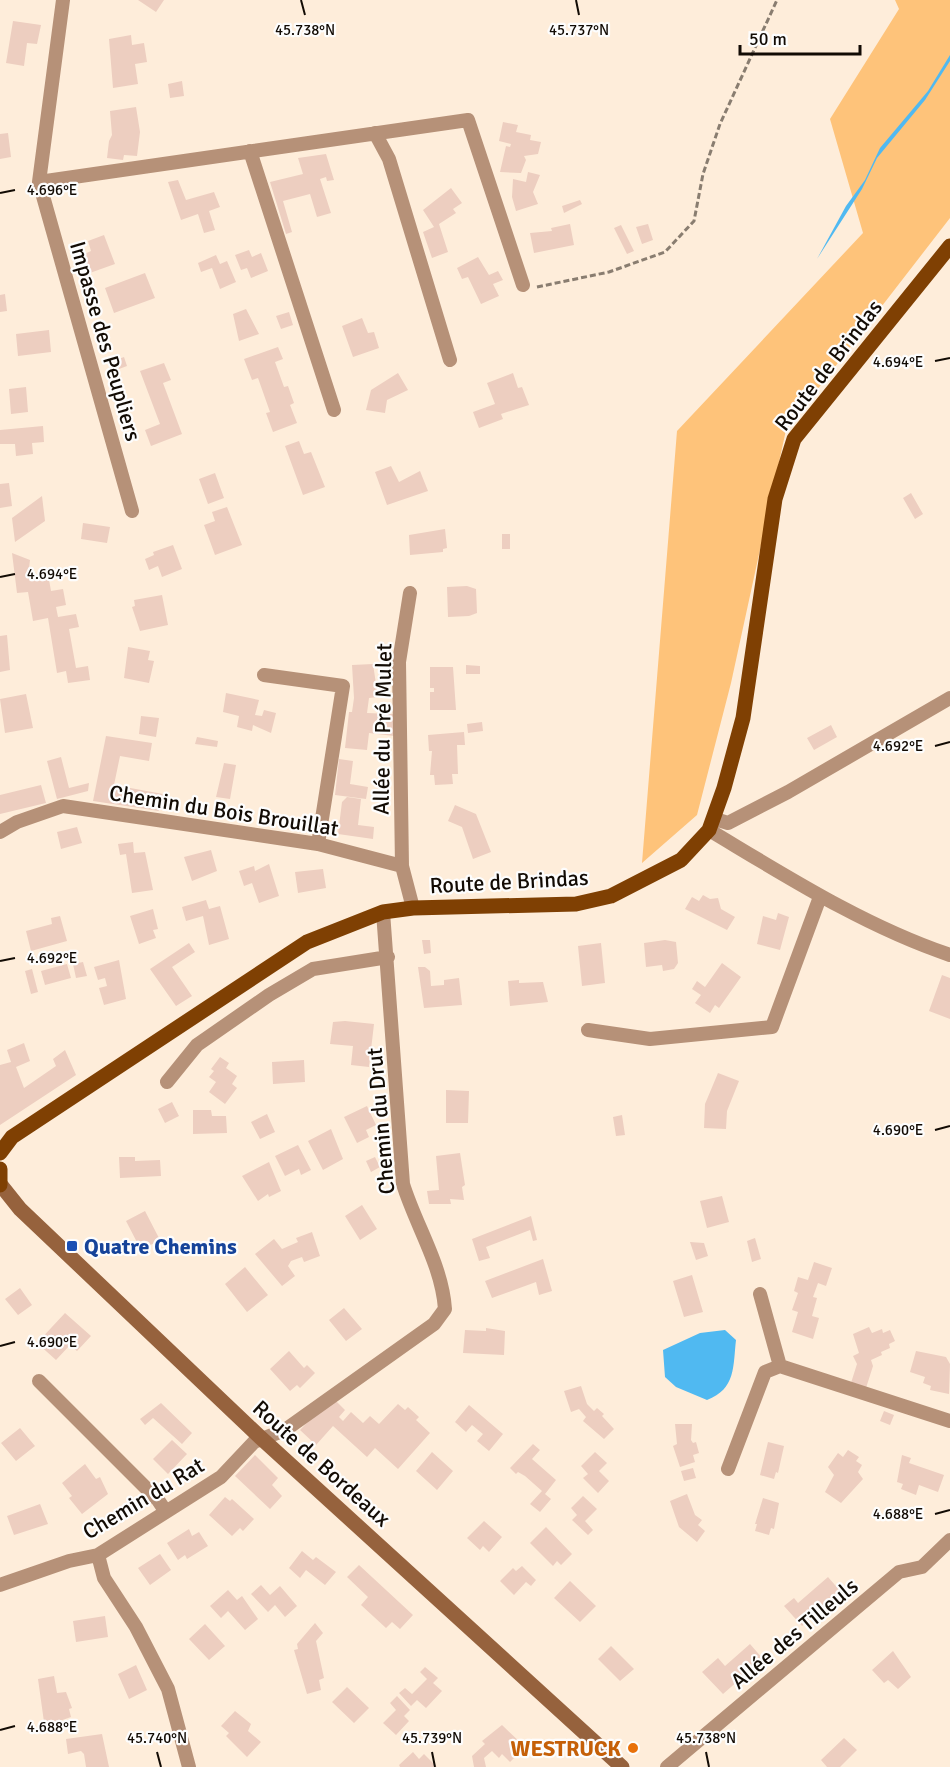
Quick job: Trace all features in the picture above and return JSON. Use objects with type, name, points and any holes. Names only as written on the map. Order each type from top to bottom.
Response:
[{"type":"main road","name":"Route de Brindas","points":[[0,1153],[12,1137],[307,942],[384,912],[413,908],[576,904],[610,896],[681,860],[712,825],[743,718],[775,499],[794,439],[950,246]]},
{"type":"main road","points":[[0,1169],[0,1184]]},
{"type":"main road","name":"Route de Bordeaux","points":[[0,1184],[20,1209],[261,1438],[622,1767]]},
{"type":"street","name":"Impasse des Peupliers","points":[[63,0],[39,182],[132,511]]},
{"type":"street","points":[[39,182],[468,120],[524,285]]},
{"type":"street","points":[[375,133],[389,159],[450,360]]},
{"type":"street","points":[[250,151],[334,410]]},
{"type":"street","name":"Allée du Pré Mulet","points":[[402,866],[399,662],[410,592]]},
{"type":"street","points":[[264,675],[343,686],[318,844]]},
{"type":"street","points":[[712,825],[729,823],[788,792],[950,698]]},
{"type":"street","name":"Chemin du Bois Brouillat","points":[[0,832],[17,822],[63,806],[318,844],[402,866]]},
{"type":"street","points":[[712,825],[820,897],[925,946],[950,955]]},
{"type":"street","points":[[402,866],[413,908]]},
{"type":"street","points":[[588,1030],[650,1039],[772,1027],[820,897]]},
{"type":"street","name":"Chemin du Drut","points":[[261,1438],[285,1430],[434,1324],[445,1309],[444,1294],[430,1251],[412,1214],[403,1184],[384,912]]},
{"type":"street","points":[[167,1082],[196,1045],[269,994],[304,974],[313,969],[388,957]]},
{"type":"street","points":[[760,1294],[780,1366]]},
{"type":"street","points":[[728,1469],[765,1372],[780,1366],[950,1421]]},
{"type":"street","points":[[39,1381],[158,1500],[166,1512]]},
{"type":"street","name":"Chemin du Rat","points":[[0,1585],[69,1561],[98,1555],[221,1477],[261,1438]]},
{"type":"street","name":"Allée des Tilleuls","points":[[667,1767],[899,1572],[922,1567],[950,1540]]},
{"type":"street","points":[[98,1555],[104,1578],[136,1627],[168,1689],[189,1767]]},
{"type":"path","points":[[524,285],[543,288],[598,275],[665,252],[694,221],[703,174],[720,124],[777,0]]},
{"type":"shaded area","points":[[895,0],[950,0],[950,218],[786,430],[731,683],[697,815],[642,863],[677,431],[863,233],[830,119],[899,9]]},
{"type":"water","points":[[950,55],[950,61],[925,100],[877,158],[862,189],[817,259],[846,206],[865,180],[880,148],[928,91]]},
{"type":"water","points":[[725,1330],[736,1340],[731,1376],[723,1390],[707,1400],[676,1387],[665,1377],[663,1350],[700,1333]]},
{"type":"building","points":[[138,0],[164,0],[156,12]]},
{"type":"building","points":[[13,21],[41,25],[37,44],[27,43],[24,66],[6,63]]},
{"type":"building","points":[[131,35],[132,45],[144,43],[147,62],[135,64],[138,84],[113,88],[109,39]]},
{"type":"building","points":[[182,81],[184,96],[170,98],[168,84]]},
{"type":"building","points":[[136,107],[140,132],[137,156],[124,155],[123,160],[107,158],[112,135],[110,111]]},
{"type":"building","points":[[503,122],[518,125],[516,132],[531,135],[530,140],[541,142],[538,154],[524,156],[526,160],[521,173],[500,172],[506,146],[510,147],[511,144],[499,141]]},
{"type":"building","points":[[8,133],[11,157],[0,159],[0,134]]},
{"type":"building","points":[[326,154],[334,180],[327,181],[326,177],[320,179],[331,213],[317,217],[310,194],[283,201],[292,232],[286,234],[270,182],[303,174],[298,158]]},
{"type":"building","points":[[528,172],[540,175],[533,192],[538,204],[516,211],[512,197],[513,179],[526,182]]},
{"type":"building","points":[[178,180],[186,200],[214,192],[220,207],[209,211],[215,230],[204,233],[198,214],[181,220],[168,182]]},
{"type":"building","points":[[451,188],[462,203],[453,209],[456,213],[439,224],[448,252],[432,258],[423,232],[434,227],[423,210]]},
{"type":"building","points":[[580,200],[582,204],[564,213],[562,206]]},
{"type":"building","points":[[570,224],[574,245],[534,253],[530,233],[552,231],[551,228]]},
{"type":"building","points":[[648,224],[653,240],[642,244],[636,227]]},
{"type":"building","points":[[621,225],[634,251],[627,254],[614,228]]},
{"type":"building","points":[[104,235],[115,264],[87,274],[80,256],[91,251],[88,241]]},
{"type":"building","points":[[249,250],[252,257],[261,253],[268,271],[251,278],[247,268],[241,270],[235,255]]},
{"type":"building","points":[[216,255],[220,264],[227,261],[236,282],[220,289],[212,268],[201,272],[198,263]]},
{"type":"building","points":[[478,257],[489,275],[498,271],[503,280],[493,284],[499,296],[481,304],[468,277],[462,279],[457,268]]},
{"type":"building","points":[[145,273],[155,298],[114,313],[105,288]]},
{"type":"building","points":[[5,294],[7,311],[0,312],[0,295]]},
{"type":"building","points":[[246,309],[259,334],[239,341],[233,314]]},
{"type":"building","points":[[289,312],[293,325],[281,329],[276,316]]},
{"type":"building","points":[[362,318],[368,333],[374,332],[379,348],[353,357],[342,326]]},
{"type":"building","points":[[49,330],[51,352],[18,356],[16,334]]},
{"type":"building","points":[[278,347],[283,359],[275,362],[284,387],[288,386],[294,403],[290,405],[297,423],[273,432],[266,413],[270,412],[258,378],[252,380],[244,359]]},
{"type":"building","points":[[124,357],[127,366],[111,372],[108,363]]},
{"type":"building","points":[[164,363],[171,380],[163,383],[182,434],[151,446],[145,430],[160,424],[140,371]]},
{"type":"building","points":[[398,373],[408,390],[387,400],[385,413],[366,410],[371,390]]},
{"type":"building","points":[[513,373],[518,388],[522,387],[529,405],[501,414],[503,419],[479,428],[473,412],[495,404],[487,383]]},
{"type":"building","points":[[26,387],[28,412],[11,414],[9,389]]},
{"type":"building","points":[[43,426],[44,442],[32,443],[33,454],[16,456],[15,444],[0,444],[0,430]]},
{"type":"building","points":[[299,441],[304,454],[311,452],[325,487],[303,495],[285,446]]},
{"type":"building","points":[[391,466],[399,482],[420,471],[428,491],[387,505],[375,472]]},
{"type":"building","points":[[215,473],[224,498],[208,504],[199,479]]},
{"type":"building","points":[[9,483],[12,506],[0,508],[0,484]]},
{"type":"building","points":[[911,493],[923,514],[915,519],[903,498]]},
{"type":"building","points":[[42,496],[45,521],[15,542],[12,518]]},
{"type":"building","points":[[227,507],[242,545],[215,555],[204,525],[215,521],[212,512]]},
{"type":"building","points":[[83,523],[110,527],[107,543],[81,539]]},
{"type":"building","points":[[445,529],[447,548],[443,549],[443,552],[410,555],[409,535]]},
{"type":"building","points":[[502,534],[510,534],[510,549],[502,549]]},
{"type":"building","points":[[173,545],[182,569],[162,577],[158,566],[149,570],[145,559],[154,555],[153,552]]},
{"type":"building","points":[[12,553],[30,560],[28,577],[48,574],[51,591],[63,589],[66,605],[56,607],[58,617],[76,614],[79,627],[69,629],[76,668],[88,666],[90,680],[68,683],[66,671],[57,673],[48,618],[33,621],[28,592],[17,593]]},
{"type":"building","points":[[467,586],[476,589],[477,613],[469,616],[448,617],[447,587]]},
{"type":"building","points":[[162,595],[168,625],[140,631],[132,607],[135,606],[134,600]]},
{"type":"building","points":[[7,635],[10,670],[0,672],[0,636]]},
{"type":"building","points":[[128,647],[150,651],[148,660],[154,661],[149,683],[124,678]]},
{"type":"building","points":[[373,664],[378,697],[369,698],[367,713],[393,714],[394,736],[369,733],[367,750],[345,748],[349,712],[352,712],[354,698],[352,665]]},
{"type":"building","points":[[466,665],[480,666],[480,674],[466,674]]},
{"type":"building","points":[[430,667],[453,667],[456,710],[430,710],[430,692],[434,692],[434,688],[430,688]]},
{"type":"building","points":[[226,693],[259,700],[255,715],[262,716],[264,710],[276,713],[271,733],[253,725],[252,731],[237,727],[239,716],[223,712]]},
{"type":"building","points":[[26,694],[33,728],[5,733],[0,699]]},
{"type":"building","points":[[141,716],[159,718],[156,737],[139,734]]},
{"type":"building","points":[[482,722],[483,731],[468,733],[467,724]]},
{"type":"building","points":[[831,725],[837,737],[814,750],[807,738]]},
{"type":"building","points":[[464,732],[465,745],[457,745],[458,774],[452,774],[453,784],[435,785],[434,775],[430,775],[432,751],[429,751],[428,735]]},
{"type":"building","points":[[106,736],[152,743],[149,761],[120,756],[114,785],[163,794],[159,811],[93,801]]},
{"type":"building","points":[[197,737],[218,741],[217,747],[195,744]]},
{"type":"building","points":[[61,757],[69,788],[89,783],[88,791],[57,799],[47,761]]},
{"type":"building","points":[[339,759],[353,761],[350,784],[368,787],[366,799],[335,795]]},
{"type":"building","points":[[224,763],[236,765],[230,799],[216,797]]},
{"type":"building","points":[[41,785],[46,803],[0,814],[0,795]]},
{"type":"building","points":[[347,797],[361,799],[358,825],[374,827],[373,839],[338,834],[342,802]]},
{"type":"building","points":[[455,805],[476,814],[491,852],[473,859],[462,827],[448,821]]},
{"type":"building","points":[[77,827],[82,843],[61,849],[57,832]]},
{"type":"building","points":[[133,842],[134,853],[145,852],[153,890],[132,893],[126,854],[120,855],[118,844]]},
{"type":"building","points":[[211,850],[217,871],[192,881],[184,857]]},
{"type":"building","points":[[269,864],[279,896],[259,903],[252,883],[244,886],[239,871],[254,866],[255,871]]},
{"type":"building","points":[[323,869],[326,888],[298,893],[295,872]]},
{"type":"building","points":[[703,895],[710,899],[718,898],[721,909],[735,917],[727,930],[685,909],[692,897],[699,901]]},
{"type":"building","points":[[206,900],[209,909],[220,906],[229,939],[209,945],[203,916],[186,921],[182,907]]},
{"type":"building","points":[[153,909],[158,929],[153,930],[156,938],[139,944],[130,916]]},
{"type":"building","points":[[778,913],[789,917],[780,950],[757,944],[763,916],[776,920]]},
{"type":"building","points":[[60,916],[67,941],[31,951],[26,931],[52,924],[51,918]]},
{"type":"building","points":[[422,940],[430,940],[431,953],[424,954]]},
{"type":"building","points":[[665,940],[676,942],[678,963],[674,969],[663,971],[662,965],[646,967],[644,943]]},
{"type":"building","points":[[189,943],[195,952],[172,967],[192,996],[176,1006],[150,969]]},
{"type":"building","points":[[601,943],[605,983],[582,986],[578,946]]},
{"type":"building","points":[[119,960],[126,999],[104,1005],[99,988],[107,986],[105,978],[98,980],[94,967]]},
{"type":"building","points":[[83,962],[87,976],[76,978],[73,964]]},
{"type":"building","points":[[722,963],[741,977],[719,1008],[715,1005],[710,1013],[695,1003],[701,995],[692,989],[697,981],[705,987]]},
{"type":"building","points":[[67,964],[71,978],[45,985],[41,971]]},
{"type":"building","points":[[418,967],[425,967],[430,971],[431,986],[444,985],[444,980],[459,978],[462,1005],[424,1008]]},
{"type":"building","points":[[32,969],[38,992],[31,994],[25,971]]},
{"type":"building","points":[[942,975],[950,978],[950,1019],[929,1011]]},
{"type":"building","points":[[519,980],[519,983],[543,982],[548,1002],[510,1006],[508,981]]},
{"type":"building","points":[[333,1022],[374,1024],[369,1067],[351,1065],[353,1046],[330,1044]]},
{"type":"building","points":[[24,1043],[30,1061],[16,1067],[24,1088],[56,1066],[53,1059],[65,1050],[76,1075],[0,1125],[0,1065],[11,1062],[7,1050]]},
{"type":"building","points":[[220,1057],[229,1063],[226,1068],[237,1076],[232,1084],[237,1088],[225,1104],[209,1092],[216,1082],[209,1077],[214,1071],[211,1069]]},
{"type":"building","points":[[304,1060],[305,1082],[273,1084],[272,1062]]},
{"type":"building","points":[[718,1073],[739,1081],[727,1111],[726,1129],[704,1128],[705,1104]]},
{"type":"building","points":[[446,1090],[469,1091],[468,1123],[446,1123]]},
{"type":"building","points":[[172,1102],[179,1116],[165,1123],[158,1109]]},
{"type":"building","points":[[367,1106],[376,1125],[366,1130],[369,1137],[357,1143],[344,1117]]},
{"type":"building","points":[[193,1110],[211,1110],[212,1116],[226,1116],[227,1133],[193,1134]]},
{"type":"building","points":[[267,1114],[275,1132],[260,1139],[251,1122]]},
{"type":"building","points":[[622,1115],[625,1135],[616,1136],[613,1117]]},
{"type":"building","points":[[331,1129],[343,1159],[323,1170],[308,1141]]},
{"type":"building","points":[[298,1145],[311,1170],[301,1175],[299,1169],[285,1176],[275,1156]]},
{"type":"building","points":[[460,1153],[465,1185],[462,1187],[464,1200],[450,1199],[451,1204],[429,1204],[427,1191],[439,1190],[436,1156]]},
{"type":"building","points":[[119,1157],[135,1157],[135,1161],[160,1160],[161,1176],[120,1178]]},
{"type":"building","points":[[375,1157],[380,1167],[371,1172],[366,1161]]},
{"type":"building","points":[[269,1162],[281,1191],[269,1197],[268,1194],[258,1201],[242,1176]]},
{"type":"building","points":[[722,1196],[729,1222],[707,1228],[700,1201]]},
{"type":"building","points":[[362,1205],[377,1229],[360,1240],[345,1216]]},
{"type":"building","points":[[145,1211],[160,1240],[141,1250],[126,1221]]},
{"type":"building","points":[[531,1216],[537,1240],[533,1241],[530,1230],[486,1247],[490,1258],[479,1261],[472,1239]]},
{"type":"building","points":[[312,1232],[320,1256],[304,1262],[302,1257],[291,1261],[288,1266],[295,1276],[282,1286],[255,1254],[274,1239],[282,1249],[298,1242],[296,1238]]},
{"type":"building","points":[[755,1238],[761,1259],[752,1262],[747,1241]]},
{"type":"building","points":[[690,1242],[704,1243],[708,1256],[696,1260]]},
{"type":"building","points":[[543,1259],[552,1291],[539,1295],[536,1282],[492,1298],[485,1281]]},
{"type":"building","points":[[814,1262],[832,1268],[826,1286],[818,1283],[813,1297],[817,1298],[812,1316],[819,1318],[813,1339],[792,1332],[798,1312],[792,1310],[798,1293],[794,1291],[798,1277],[808,1280]]},
{"type":"building","points":[[245,1267],[268,1295],[247,1312],[225,1284]]},
{"type":"building","points":[[692,1275],[703,1312],[684,1317],[673,1281]]},
{"type":"building","points":[[20,1288],[32,1305],[18,1315],[5,1299]]},
{"type":"building","points":[[344,1308],[362,1329],[346,1341],[329,1320]]},
{"type":"building","points":[[65,1313],[91,1336],[77,1351],[70,1345],[56,1360],[37,1343]]},
{"type":"building","points":[[869,1327],[872,1333],[882,1329],[883,1333],[890,1330],[895,1341],[889,1344],[890,1348],[881,1352],[882,1355],[871,1360],[873,1366],[866,1388],[851,1383],[857,1364],[853,1356],[859,1353],[853,1334]]},
{"type":"building","points":[[486,1328],[505,1331],[504,1355],[463,1353],[465,1330],[486,1331]]},
{"type":"building","points":[[289,1351],[304,1368],[307,1365],[315,1373],[300,1388],[297,1385],[290,1391],[270,1369]]},
{"type":"building","points":[[916,1351],[946,1357],[950,1364],[949,1394],[930,1390],[931,1386],[923,1383],[925,1377],[910,1372]]},
{"type":"building","points":[[581,1386],[587,1404],[594,1411],[597,1408],[604,1414],[602,1416],[614,1429],[604,1439],[583,1421],[586,1417],[579,1409],[571,1412],[564,1391]]},
{"type":"building","points":[[335,1400],[345,1410],[339,1417],[343,1421],[351,1412],[363,1423],[370,1416],[379,1424],[398,1404],[405,1410],[408,1407],[419,1417],[416,1420],[430,1433],[398,1469],[375,1448],[367,1457],[333,1426],[316,1445],[300,1430],[325,1404]]},
{"type":"building","points":[[161,1403],[192,1433],[182,1444],[153,1418],[145,1425],[140,1419]]},
{"type":"building","points":[[469,1405],[503,1434],[489,1451],[477,1441],[483,1434],[472,1425],[466,1432],[455,1422]]},
{"type":"building","points":[[884,1411],[894,1415],[890,1425],[880,1421]]},
{"type":"building","points":[[675,1424],[692,1424],[691,1440],[693,1443],[696,1442],[699,1453],[693,1455],[695,1462],[680,1467],[673,1446],[677,1444]]},
{"type":"building","points":[[20,1428],[35,1446],[16,1461],[1,1443]]},
{"type":"building","points":[[172,1440],[187,1454],[168,1474],[153,1459]]},
{"type":"building","points":[[768,1442],[784,1446],[778,1473],[776,1472],[774,1479],[760,1475]]},
{"type":"building","points":[[533,1444],[540,1450],[532,1459],[556,1480],[545,1494],[551,1499],[540,1512],[530,1504],[542,1491],[525,1476],[518,1472],[516,1474],[510,1468]]},
{"type":"building","points":[[848,1450],[859,1457],[856,1461],[862,1465],[858,1472],[863,1479],[841,1503],[825,1492],[834,1475],[828,1467],[838,1453],[843,1457]]},
{"type":"building","points":[[432,1452],[453,1471],[437,1490],[416,1471]]},
{"type":"building","points":[[595,1452],[607,1463],[599,1471],[609,1481],[598,1493],[583,1478],[588,1474],[581,1466]]},
{"type":"building","points":[[255,1455],[278,1478],[272,1485],[282,1496],[270,1509],[235,1476]]},
{"type":"building","points":[[902,1455],[911,1458],[909,1463],[944,1475],[938,1492],[919,1485],[916,1495],[901,1489],[903,1484],[897,1482]]},
{"type":"building","points":[[85,1464],[96,1479],[100,1477],[108,1494],[82,1514],[69,1498],[72,1496],[62,1483]]},
{"type":"building","points":[[693,1468],[696,1478],[684,1481],[681,1471]]},
{"type":"building","points":[[687,1494],[695,1515],[702,1520],[698,1525],[705,1531],[697,1542],[679,1527],[670,1501]]},
{"type":"building","points":[[583,1496],[597,1509],[585,1521],[593,1530],[588,1535],[572,1520],[577,1515],[571,1508]]},
{"type":"building","points":[[225,1497],[230,1501],[232,1499],[254,1519],[243,1531],[240,1528],[232,1536],[209,1515]]},
{"type":"building","points":[[763,1498],[779,1503],[774,1529],[771,1528],[769,1535],[755,1531]]},
{"type":"building","points":[[40,1504],[48,1524],[14,1535],[7,1516]]},
{"type":"building","points":[[484,1521],[502,1537],[489,1552],[483,1546],[480,1550],[467,1538]]},
{"type":"building","points":[[546,1527],[572,1554],[561,1565],[557,1561],[553,1566],[530,1543]]},
{"type":"building","points":[[189,1529],[192,1536],[199,1532],[208,1546],[187,1559],[185,1555],[178,1560],[167,1543]]},
{"type":"building","points":[[302,1551],[313,1560],[316,1557],[336,1572],[325,1585],[306,1570],[300,1578],[289,1568]]},
{"type":"building","points":[[160,1554],[171,1570],[150,1585],[138,1568]]},
{"type":"building","points":[[359,1565],[413,1615],[400,1629],[392,1622],[386,1628],[361,1605],[368,1597],[347,1577]]},
{"type":"building","points":[[522,1566],[536,1580],[531,1586],[526,1582],[514,1595],[500,1581],[513,1568],[516,1571]]},
{"type":"building","points":[[828,1577],[841,1592],[802,1626],[784,1606],[794,1598],[798,1603]]},
{"type":"building","points":[[570,1581],[596,1606],[580,1622],[554,1598]]},
{"type":"building","points":[[261,1585],[270,1595],[280,1586],[297,1606],[285,1617],[275,1605],[268,1612],[251,1594]]},
{"type":"building","points":[[228,1590],[237,1600],[242,1596],[258,1619],[245,1630],[228,1611],[221,1618],[210,1606]]},
{"type":"building","points":[[105,1616],[108,1637],[76,1642],[73,1621]]},
{"type":"building","points":[[315,1623],[323,1633],[316,1641],[324,1678],[319,1680],[321,1690],[307,1694],[294,1650],[298,1649],[297,1644]]},
{"type":"building","points":[[205,1624],[225,1646],[209,1660],[189,1639]]},
{"type":"building","points":[[750,1644],[763,1659],[723,1694],[702,1672],[718,1658],[725,1666]]},
{"type":"building","points":[[611,1646],[634,1669],[620,1681],[598,1659]]},
{"type":"building","points":[[893,1651],[911,1677],[898,1689],[888,1680],[884,1683],[872,1670]]},
{"type":"building","points":[[136,1665],[147,1690],[129,1699],[118,1674]]},
{"type":"building","points":[[425,1667],[438,1678],[433,1683],[442,1691],[426,1708],[417,1700],[411,1706],[399,1693],[405,1688],[412,1694],[427,1679],[420,1672]]},
{"type":"building","points":[[54,1676],[57,1693],[66,1692],[72,1708],[69,1709],[71,1717],[54,1723],[54,1720],[44,1722],[38,1679]]},
{"type":"building","points":[[347,1687],[369,1708],[354,1723],[332,1702]]},
{"type":"building","points":[[397,1696],[410,1710],[404,1716],[409,1721],[396,1735],[383,1723],[396,1710],[390,1703]]},
{"type":"building","points":[[235,1711],[251,1724],[248,1731],[261,1742],[247,1757],[226,1736],[229,1733],[221,1726]]},
{"type":"building","points":[[502,1725],[525,1747],[510,1762],[502,1754],[499,1758],[492,1751],[484,1758],[486,1767],[474,1767],[472,1756],[485,1744],[482,1741]]},
{"type":"building","points":[[102,1734],[109,1767],[86,1767],[84,1754],[81,1751],[68,1754],[66,1739]]},
{"type":"building","points":[[844,1738],[857,1750],[840,1767],[827,1767],[821,1760]]},
{"type":"building","points":[[413,1752],[419,1759],[424,1754],[437,1767],[400,1767],[399,1765]]},
{"type":"place","name":"Quatre Chemins","points":[[72,1246]]},
{"type":"place","name":"WESTRUCK","points":[[633,1748]]}]
